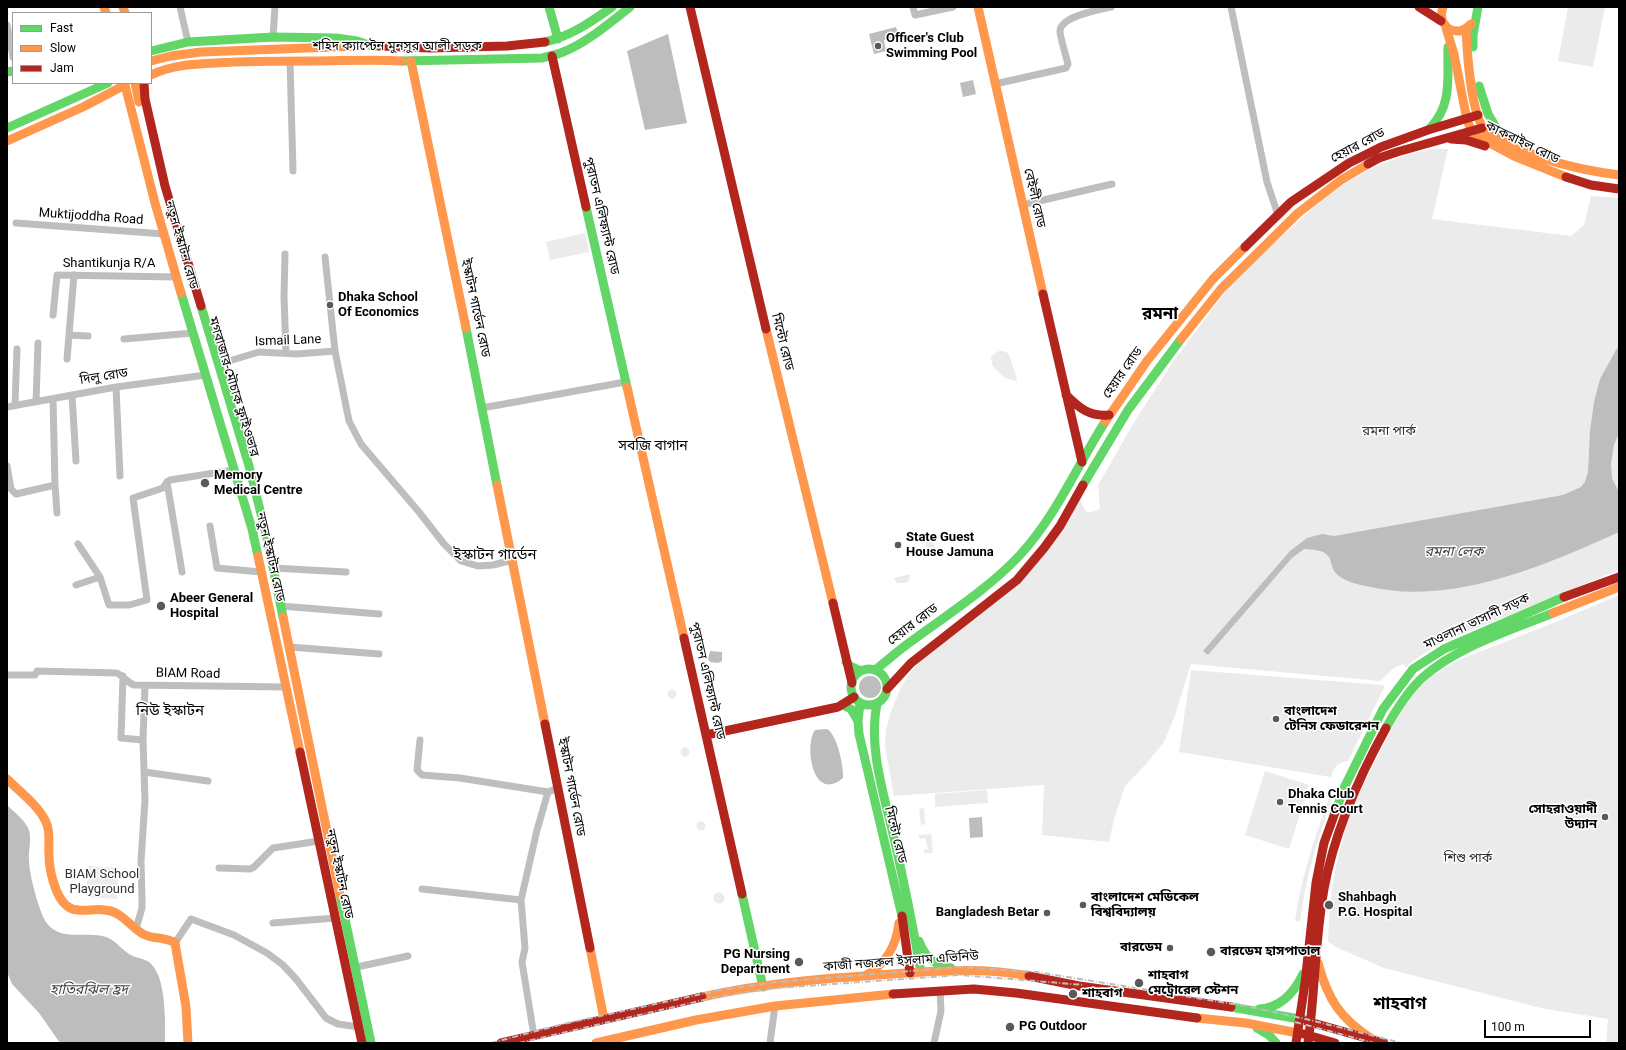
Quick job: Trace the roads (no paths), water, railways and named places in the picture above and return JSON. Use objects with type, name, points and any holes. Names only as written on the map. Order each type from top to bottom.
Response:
[{"type":"main road","points":[[549,7],[558,39]]},
{"type":"main road","name":"শহিদ ক্যাপ্টেন মুনসুর আলী সড়ক","points":[[152,51],[188,42],[273,37],[336,38],[357,41],[372,46],[430,48],[507,46],[543,43],[558,39],[583,27],[612,7]]},
{"type":"main road","name":"শহিদ ক্যাপ্টেন মুনসুর আলী সড়ক","points":[[152,75],[191,64],[243,61],[370,58],[411,62],[527,59],[552,56],[593,36],[630,7]]},
{"type":"main road","name":"মিন্টো রোড","points":[[690,7],[754,284],[852,682]]},
{"type":"main road","name":"বেইলী রোড","points":[[978,7],[1022,205],[1082,462]]},
{"type":"main road","points":[[1419,7],[1456,32],[1471,25],[1478,7]]},
{"type":"main road","points":[[1443,7],[1440,16],[1443,24]]},
{"type":"main road","points":[[1471,7],[1473,16],[1471,25],[1481,95],[1489,120],[1506,142]]},
{"type":"main road","name":"কাকরাইল রোড","points":[[1443,24],[1455,57],[1470,131],[1514,156],[1555,174],[1591,185],[1619,189]]},
{"type":"main road","name":"কাকরাইল রোড","points":[[1471,25],[1466,44],[1478,115],[1482,128],[1526,152],[1564,166],[1590,172],[1619,175]]},
{"type":"main road","points":[[1428,130],[1442,114],[1448,96],[1449,39]]},
{"type":"main road","points":[[188,42],[191,64]]},
{"type":"main road","points":[[152,71],[185,60],[341,51],[372,46]]},
{"type":"main road","points":[[152,61],[184,53],[279,47],[341,51],[370,58]]},
{"type":"main road","name":"পুরাতন এলিফ্যান্ট রোড","points":[[552,56],[763,987]]},
{"type":"main road","name":"ইস্কাটন গার্ডেন রোড","points":[[411,62],[604,1019]]},
{"type":"main road","points":[[7,136],[123,84]]},
{"type":"main road","points":[[7,141],[83,107],[114,91],[124,84]]},
{"type":"main road","points":[[125,84],[158,201],[238,462],[247,495],[252,528]]},
{"type":"main road","name":"নতুন ইস্কাটন রোড","points":[[125,84],[164,234],[252,528],[362,1043]]},
{"type":"main road","points":[[128,84],[135,86],[140,84]]},
{"type":"main road","name":"মগবাজার-মৌচাক ফ্লাইওভার","points":[[135,84],[156,169],[187,279],[250,487],[280,627],[296,690],[300,700]]},
{"type":"main road","name":"নতুন ইস্কাটন রোড","points":[[142,84],[165,186],[249,466],[270,552],[372,1043]]},
{"type":"main road","points":[[7,120],[96,85]]},
{"type":"main road","points":[[7,128],[96,85]]},
{"type":"main road","points":[[114,91],[126,93],[128,97]]},
{"type":"main road","name":"হেয়ার রোড","points":[[875,670],[973,597],[1020,555],[1037,534],[1082,462],[1109,415],[1178,320],[1213,279],[1291,202],[1348,164],[1381,146],[1478,115]]},
{"type":"main road","points":[[706,735],[780,718],[805,715],[857,700],[872,705],[877,703],[884,697],[887,689],[911,663],[1017,580],[1028,568],[1060,526],[1099,456],[1147,383],[1217,295],[1298,213],[1341,180],[1379,158],[1482,128]]},
{"type":"main road","points":[[1441,139],[1466,140],[1514,156]]},
{"type":"main road","points":[[1242,250],[1251,260]]},
{"type":"main road","points":[[177,277],[191,274]]},
{"type":"main road","points":[[1066,395],[1082,410],[1093,416],[1099,417],[1109,415]]},
{"type":"main road","points":[[257,553],[270,552]]},
{"type":"main road","name":"মাওলানা ভাসানী সড়ক","points":[[1313,957],[1316,883],[1324,843],[1332,818],[1345,786],[1383,709],[1407,675],[1418,665],[1444,649],[1569,596],[1619,577]]},
{"type":"main road","name":"মাওলানা ভাসানী সড়ক","points":[[1296,1043],[1305,1029],[1313,957],[1333,850],[1347,810],[1366,768],[1381,738],[1409,694],[1433,669],[1476,645],[1619,587]]},
{"type":"main road","points":[[846,662],[854,669],[861,671],[870,669],[875,670],[884,678],[887,689]]},
{"type":"main road","points":[[857,700],[851,690],[852,682],[861,671]]},
{"type":"main road","name":"মিন্টো রোড","points":[[857,700],[859,734],[916,981]]},
{"type":"main road","name":"মিন্টো রোড","points":[[877,703],[874,732],[875,752],[909,907],[916,981]]},
{"type":"main road","points":[[842,705],[851,709],[858,721]]},
{"type":"main road","points":[[7,779],[35,808],[46,823],[49,840],[49,864],[56,886],[64,903],[72,908],[104,909],[111,911],[129,922],[145,935],[169,939],[175,943],[186,1007],[188,1043]]},
{"type":"main road","points":[[327,878],[338,876]]},
{"type":"main road","points":[[909,907],[913,911],[920,944],[926,955],[932,962],[940,966],[959,970]]},
{"type":"main road","points":[[864,976],[875,971],[884,962],[894,947],[899,930],[900,909]]},
{"type":"main road","points":[[1248,1009],[1270,1008],[1286,998],[1297,987],[1313,957]]},
{"type":"main road","points":[[1313,957],[1322,982],[1336,1009],[1354,1028],[1372,1039]]},
{"type":"main road","name":"কাজী নজরুল ইসলাম এভিনিউ","points":[[596,1043],[696,1020],[916,981],[959,970],[1005,971],[1079,986],[1248,1009],[1305,1029]]},
{"type":"main road","name":"কাজী নজরুল ইসলাম এভিনিউ","points":[[501,1043],[719,993],[864,976],[916,981],[940,990],[974,989],[1016,992],[1073,1002],[1176,1016],[1305,1029]]},
{"type":"main road","points":[[366,1014],[370,1021],[376,1043]]},
{"type":"main road","points":[[1246,1023],[1261,1029],[1276,1043]]},
{"type":"main road","points":[[1305,1029],[1372,1039],[1384,1043]]},
{"type":"main road","points":[[1305,1029],[1335,1043]]},
{"type":"street","points":[[180,7],[188,42]]},
{"type":"street","points":[[273,37],[275,7]]},
{"type":"street","points":[[913,7],[915,15],[953,7]]},
{"type":"street","points":[[995,84],[1066,68],[1068,64],[1060,31],[1062,25],[1069,19],[1111,7]]},
{"type":"street","points":[[1231,7],[1267,182],[1278,215]]},
{"type":"street","points":[[7,25],[12,52]]},
{"type":"street","points":[[290,60],[293,171]]},
{"type":"street","points":[[1022,205],[1112,184]]},
{"type":"street","name":"Muktijoddha Road","points":[[16,224],[164,234]]},
{"type":"street","points":[[285,254],[284,297],[286,352]]},
{"type":"street","points":[[325,257],[335,351],[349,421],[361,444],[419,512],[444,544],[461,561],[478,566],[493,565],[512,560]]},
{"type":"street","name":"Shantikunja R/A","points":[[54,315],[56,277],[59,274],[177,277]]},
{"type":"street","points":[[68,359],[74,275]]},
{"type":"street","points":[[124,339],[193,333]]},
{"type":"street","points":[[69,335],[88,336]]},
{"type":"street","points":[[36,402],[38,343]]},
{"type":"street","points":[[15,405],[17,349]]},
{"type":"street","name":"Ismail Lane","points":[[219,364],[259,352],[286,352],[297,354],[335,351]]},
{"type":"street","name":"দিলু রোড","points":[[7,407],[116,387],[206,374]]},
{"type":"street","points":[[482,408],[625,382]]},
{"type":"street","points":[[116,387],[120,476]]},
{"type":"street","points":[[72,395],[76,461]]},
{"type":"street","points":[[53,399],[57,513]]},
{"type":"street","points":[[7,466],[11,489],[16,494],[55,485]]},
{"type":"street","points":[[78,544],[100,577],[110,605],[129,605],[147,600],[132,501],[133,498],[163,488],[167,482],[234,470]]},
{"type":"street","points":[[167,482],[182,572]]},
{"type":"street","points":[[210,526],[217,568],[261,572]]},
{"type":"street","points":[[273,568],[346,572]]},
{"type":"street","points":[[76,585],[100,577]]},
{"type":"street","points":[[281,606],[379,614]]},
{"type":"street","points":[[290,647],[379,654]]},
{"type":"street","points":[[7,675],[35,675],[37,671],[117,673],[134,685],[145,686]]},
{"type":"street","points":[[122,676],[121,738],[143,740]]},
{"type":"street","name":"BIAM Road","points":[[136,929],[140,915],[142,898],[141,861],[144,800],[143,740],[145,686],[285,688]]},
{"type":"street","points":[[420,740],[417,770],[422,775],[460,778],[548,792],[558,788]]},
{"type":"street","points":[[144,772],[208,781]]},
{"type":"street","points":[[534,1036],[522,962],[525,948],[521,900],[537,830],[548,792]]},
{"type":"street","points":[[219,868],[250,869],[254,867],[273,848],[319,841]]},
{"type":"street","points":[[422,889],[521,900]]},
{"type":"street","points":[[129,922],[133,921],[140,915]]},
{"type":"street","points":[[273,923],[335,918]]},
{"type":"street","points":[[175,943],[191,919],[234,935],[267,953],[282,965],[296,979],[326,1018],[338,1024],[359,1028]]},
{"type":"street","points":[[357,967],[408,956]]},
{"type":"street","points":[[934,1043],[942,1011],[940,990]]},
{"type":"street","points":[[770,1043],[775,1006]]},
{"type":"water","name":"Officer's Club Swimming Pool","points":[[896,27],[899,37],[884,40],[886,51],[874,54],[869,34]]},
{"type":"water","points":[[668,34],[687,123],[645,130],[627,51]]},
{"type":"water","points":[[973,80],[976,94],[963,97],[960,83]]},
{"type":"water","name":"রমনা লেক","points":[[1619,346],[1619,433],[1614,445],[1611,464],[1612,478],[1619,492],[1619,532],[1560,558],[1496,580],[1463,587],[1430,591],[1398,591],[1353,583],[1345,580],[1334,571],[1327,554],[1318,550],[1304,549],[1292,558],[1208,655],[1203,651],[1290,551],[1307,538],[1322,534],[1334,536],[1563,495],[1581,487],[1585,482],[1588,472],[1590,431],[1594,402],[1600,379]]},
{"type":"water","points":[[710,651],[722,652],[722,661],[718,663],[710,662],[708,659]]},
{"type":"water","points":[[870,676],[878,679],[881,687],[878,695],[870,698],[862,695],[859,687],[862,679]]},
{"type":"water","points":[[827,729],[831,732],[837,744],[843,773],[843,778],[832,784],[824,783],[818,778],[813,769],[810,747],[815,730]]},
{"type":"water","name":"হাতিরঝিল হ্রদ","points":[[7,805],[22,820],[29,830],[29,867],[43,917],[51,928],[64,934],[106,937],[129,954],[149,962],[155,969],[162,988],[164,1000],[165,1043],[60,1043],[39,1013],[12,984],[7,972]]},
{"type":"water","points":[[982,817],[983,837],[970,838],[969,818]]},
{"type":"railway","points":[[491,1043],[563,1024],[720,990],[777,982],[958,967],[1037,972],[1246,1006],[1402,1043]]},
{"type":"railway","points":[[519,1043],[721,996],[777,988],[960,975],[1084,985]]},
{"type":"railway","points":[[1295,1022],[1374,1043]]},
{"type":"place","name":"Officer's Club Swimming Pool","points":[[878,46]]},
{"type":"place","name":"Dhaka School Of Economics","points":[[330,305]]},
{"type":"place","name":"Memory Medical Centre","points":[[205,483]]},
{"type":"place","name":"State Guest House Jamuna","points":[[898,545]]},
{"type":"place","name":"Abeer General Hospital","points":[[161,606]]},
{"type":"place","name":"বাংলাদেশ টেনিস ফেডারেশন","points":[[1276,719]]},
{"type":"place","name":"Dhaka Club Tennis Court","points":[[1280,802]]},
{"type":"place","name":"সোহরাওয়ার্দী উদ্যান","points":[[1605,817]]},
{"type":"place","name":"বাংলাদেশ মেডিকেল বিশ্ববিদ্যালয়","points":[[1083,905]]},
{"type":"place","name":"Shahbagh P.G. Hospital","points":[[1329,905]]},
{"type":"place","name":"Bangladesh Betar","points":[[1047,913]]},
{"type":"place","name":"বারডেম","points":[[1170,948]]},
{"type":"place","name":"বারডেম হাসপাতাল","points":[[1211,952]]},
{"type":"place","name":"PG Nursing Department","points":[[799,962]]},
{"type":"place","name":"শাহবাগ মেট্রোরেল স্টেশন","points":[[1139,983]]},
{"type":"place","name":"শাহবাগ","points":[[1073,994]]},
{"type":"place","name":"PG Outdoor","points":[[1010,1027]]},
{"type":"district","name":"রমনা","points":[[1160,315]]},
{"type":"district","name":"সবজি বাগান","points":[[653,446]]},
{"type":"district","name":"ইস্কাটন গার্ডেন","points":[[495,555]]},
{"type":"district","name":"নিউ ইস্কাটন","points":[[170,711]]},
{"type":"district","name":"শাহবাগ","points":[[1400,1005]]},
{"type":"park label","name":"রমনা পার্ক","points":[[1389,432]]},
{"type":"park label","name":"শিশু পার্ক","points":[[1468,859]]},
{"type":"park label","name":"BIAM School Playground","points":[[102,882]]}]
